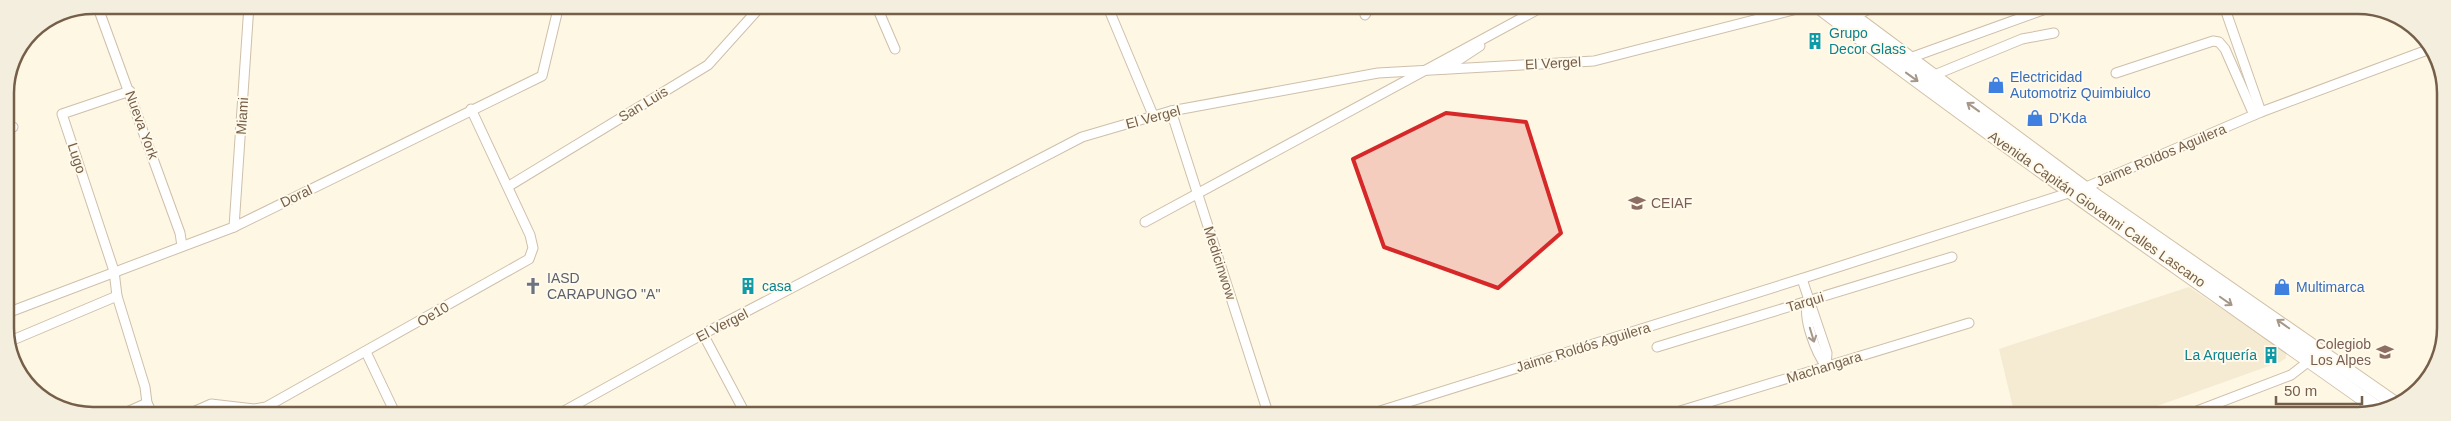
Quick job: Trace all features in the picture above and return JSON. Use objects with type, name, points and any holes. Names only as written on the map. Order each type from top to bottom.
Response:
[{"type":"main road","name":"Avenida Capitán Giovanni Calles Lascano","points":[[1828,14],[1898,67],[2078,190],[2321,351],[2390,400]]},
{"type":"main road","name":"Avenida Capitán Giovanni Calles Lascano","points":[[1849,14],[2078,190],[2374,406]]},
{"type":"street","name":"Nueva York","points":[[100,14],[130,90],[180,233],[182,246]]},
{"type":"street","name":"Miami","points":[[234,227],[248,14]]},
{"type":"street","name":"Doral","points":[[14,311],[114,271],[234,227],[471,109],[542,76],[557,14]]},
{"type":"street","name":"San Luis","points":[[509,186],[708,64],[754,14]]},
{"type":"street","points":[[880,14],[895,49]]},
{"type":"street","points":[[1111,14],[1152,115]]},
{"type":"street","points":[[1445,70],[1526,14]]},
{"type":"street","points":[[1145,222],[1529,14]]},
{"type":"street","name":"El Vergel","points":[[571,407],[703,334],[1082,138],[1152,115],[1378,73],[1594,61],[1778,14]]},
{"type":"street","points":[[1852,16],[1857,14]]},
{"type":"street","points":[[1908,59],[2032,14]]},
{"type":"street","points":[[2227,14],[2258,114]]},
{"type":"street","points":[[1932,76],[2022,39],[2054,33]]},
{"type":"street","points":[[2116,73],[2213,41],[2219,42],[2225,48],[2258,114]]},
{"type":"street","name":"Jaime Roldos Aguilera","points":[[1802,279],[2078,190],[2258,114],[2425,50]]},
{"type":"street","name":"Lugo","points":[[114,271],[62,114],[130,90]]},
{"type":"street","name":"Oe10","points":[[266,407],[528,259],[533,248],[530,235],[509,186],[471,109]]},
{"type":"street","name":"Medicinwow","points":[[1171,111],[1267,407]]},
{"type":"street","name":"Tarqui","points":[[1657,347],[1952,257]]},
{"type":"street","points":[[114,271],[117,296],[145,387],[149,407]]},
{"type":"street","points":[[1802,279],[1808,302],[1813,308],[1827,353],[1826,366]]},
{"type":"street","name":"Jaime Roldós Aguilera","points":[[1393,407],[1802,279]]},
{"type":"street","points":[[15,339],[117,296]]},
{"type":"street","name":"Machangara","points":[[1690,407],[1969,323]]},
{"type":"street","points":[[703,334],[741,407]]},
{"type":"street","points":[[2207,407],[2291,375],[2321,351]]},
{"type":"street","points":[[366,352],[392,407]]},
{"type":"street","points":[[138,407],[147,403]]},
{"type":"street","points":[[145,407],[147,403]]},
{"type":"street","name":"Oe10","points":[[204,407],[211,404],[243,407]]},
{"type":"highlighted area","points":[[1446,113],[1526,122],[1561,233],[1498,288],[1384,247],[1353,159]]},
{"type":"shaded area","points":[[2189,287],[2286,352],[2286,358],[2280,362],[2154,407],[2013,407],[1999,349]]},
{"type":"place","name":"Grupo Decor Glass","points":[[1815,41]]},
{"type":"place","name":"Electricidad Automotriz Quimbiulco","points":[[1996,85]]},
{"type":"place","name":"D'Kda","points":[[2035,118]]},
{"type":"place","name":"CEIAF","points":[[1637,203]]},
{"type":"place","name":"IASD CARAPUNGO \"A\"","points":[[533,286]]},
{"type":"place","name":"casa","points":[[748,286]]},
{"type":"place","name":"Multimarca","points":[[2282,287]]},
{"type":"place","name":"Colegiob Los Alpes","points":[[2385,352]]},
{"type":"place","name":"La Arquería","points":[[2271,355]]}]
